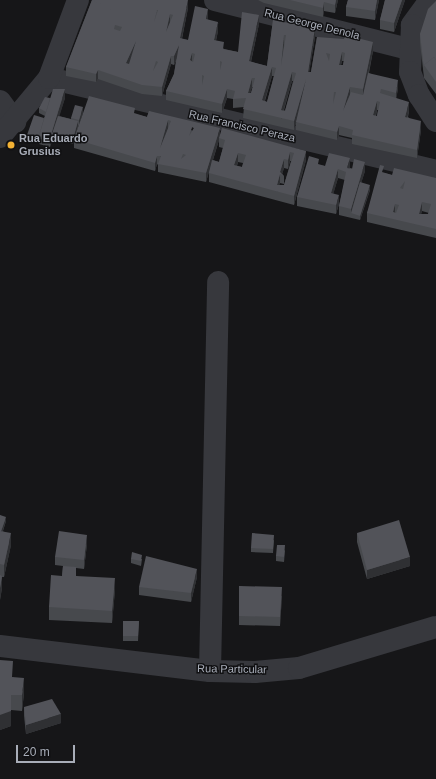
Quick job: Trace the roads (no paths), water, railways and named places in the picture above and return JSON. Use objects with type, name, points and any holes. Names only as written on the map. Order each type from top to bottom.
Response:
[{"type":"street","points":[[0,137],[16,122],[49,78],[78,0]]},
{"type":"street","name":"Rua George Denola","points":[[215,0],[409,49]]},
{"type":"street","points":[[430,0],[412,25],[409,49],[413,78],[436,121]]},
{"type":"street","name":"Rua Francisco Peraza","points":[[49,78],[436,171]]},
{"type":"street","points":[[0,101],[16,122]]},
{"type":"street","points":[[210,671],[218,282]]},
{"type":"street","name":"Rua Particular","points":[[0,646],[210,671],[299,668],[436,627]]},
{"type":"place","name":"Rua Eduardo Grusius","points":[[11,145]]}]
